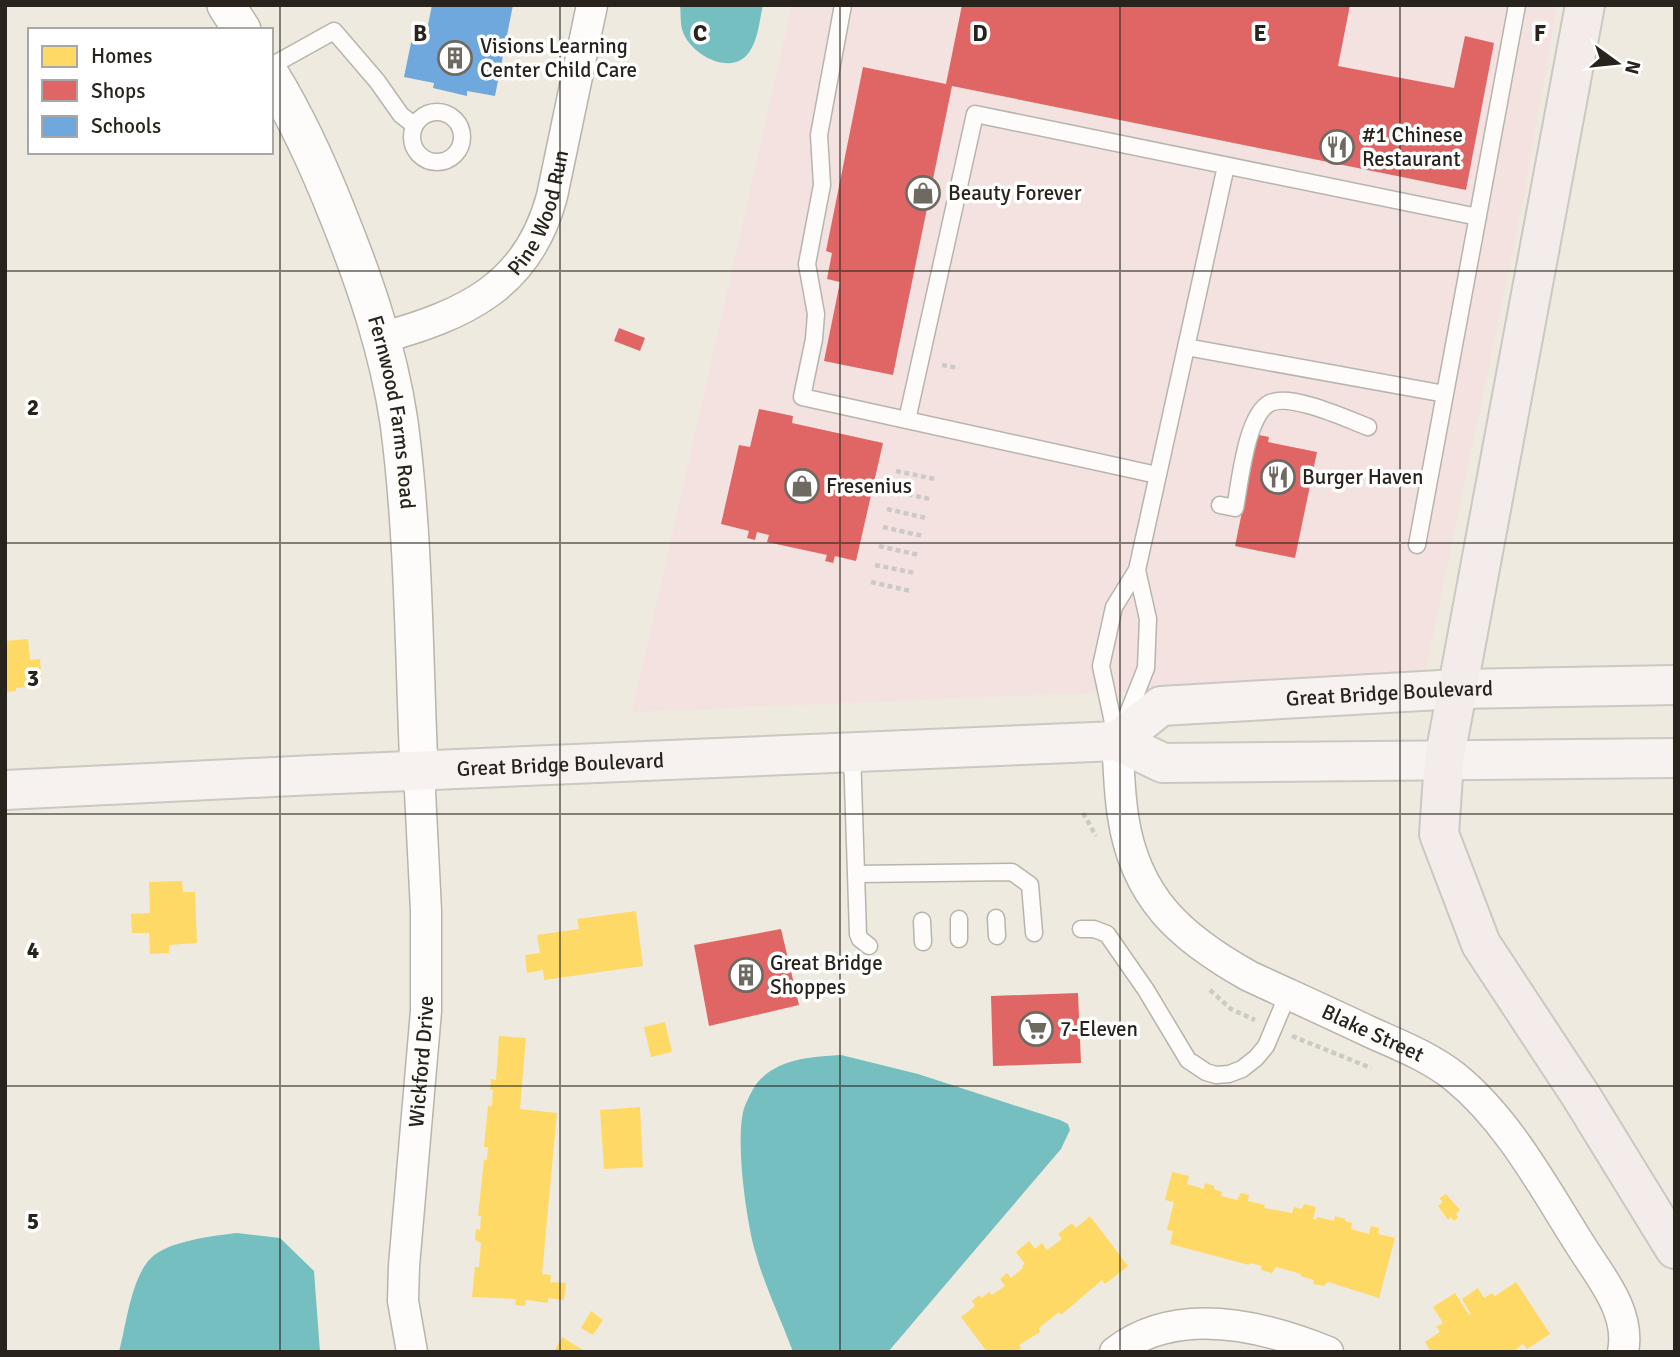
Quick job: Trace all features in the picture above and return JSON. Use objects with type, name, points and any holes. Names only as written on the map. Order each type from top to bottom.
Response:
[{"type":"highway","points":[[1585,5],[1444,761],[1439,834],[1481,944],[1581,1096],[1675,1249]]},
{"type":"highway","points":[[1581,1096],[1675,1216]]},
{"type":"main road","name":"Great Bridge Boulevard","points":[[1117,741],[1161,706],[1457,689],[1675,685]]},
{"type":"main road","name":"Great Bridge Boulevard","points":[[5,790],[1117,741],[1163,763],[1675,758]]},
{"type":"street","points":[[226,5],[241,28]]},
{"type":"street","name":"Pine Wood Run","points":[[381,338],[430,324],[461,311],[490,293],[513,272],[534,244],[547,218],[592,5]]},
{"type":"street","name":"Fernwood Farms Road","points":[[273,80],[317,162],[368,291],[381,338],[398,419],[406,479],[419,771]]},
{"type":"street","name":"Blake Street","points":[[1117,741],[1123,814],[1129,847],[1151,893],[1179,930],[1200,947],[1249,976],[1437,1064],[1490,1110],[1539,1179],[1618,1304],[1625,1332],[1623,1352]]},
{"type":"street","name":"Wickford Drive","points":[[412,1352],[403,1300],[404,1266],[426,1011],[426,911],[419,771]]},
{"type":"street","points":[[1115,1352],[1144,1334],[1192,1324],[1241,1325],[1328,1352]]},
{"type":"lane","points":[[843,5],[819,135],[822,186],[807,264],[816,314],[802,397],[1157,475]]},
{"type":"lane","points":[[1417,545],[1517,5]]},
{"type":"lane","points":[[273,65],[334,32],[377,81],[401,115],[414,125]]},
{"type":"lane","points":[[907,420],[975,114],[1478,218]]},
{"type":"lane","points":[[1117,741],[1101,666],[1114,607],[1136,570],[1226,166]]},
{"type":"lane","points":[[1186,347],[1445,394]]},
{"type":"lane","points":[[1220,505],[1235,508],[1249,436],[1260,411],[1272,402],[1295,402],[1321,408],[1368,427]]},
{"type":"lane","points":[[1117,741],[1146,668],[1148,619],[1136,570]]},
{"type":"lane","points":[[852,752],[858,934],[869,946]]},
{"type":"lane","points":[[857,874],[920,880],[994,878],[1012,872],[1030,885],[1034,933]]},
{"type":"lane","points":[[996,918],[997,936]]},
{"type":"lane","points":[[959,919],[959,939]]},
{"type":"lane","points":[[922,921],[923,942]]},
{"type":"lane","points":[[1081,929],[1094,929],[1107,934],[1146,990],[1188,1060],[1206,1072],[1216,1075],[1229,1074],[1242,1069],[1261,1052],[1288,994]]},
{"type":"path","points":[[896,471],[935,478]]},
{"type":"path","points":[[891,491],[930,499]]},
{"type":"path","points":[[887,509],[926,518]]},
{"type":"path","points":[[883,527],[923,536]]},
{"type":"path","points":[[879,546],[919,555]]},
{"type":"path","points":[[875,565],[915,573]]},
{"type":"path","points":[[871,582],[911,591]]},
{"type":"path","points":[[1083,813],[1096,837]]},
{"type":"path","points":[[1201,982],[1231,1009],[1334,1054],[1384,1072]]},
{"type":"shaded area","points":[[792,5],[1557,5],[1524,197],[1424,679],[632,712]]},
{"type":"water","points":[[680,5],[763,5],[753,45],[746,56],[738,61],[720,62],[701,54],[687,40],[682,29]]},
{"type":"water","points":[[841,1055],[918,1074],[1060,1120],[1068,1124],[1070,1130],[1061,1149],[888,1352],[793,1352],[763,1276],[752,1237],[741,1162],[743,1112],[757,1083],[775,1068],[796,1060]]},
{"type":"water","points":[[237,1233],[280,1238],[314,1271],[320,1352],[119,1352],[138,1278],[150,1259],[178,1244]]},
{"type":"building: Homes","points":[[28,639],[30,660],[40,659],[42,686],[16,688],[16,691],[5,692],[5,641]]},
{"type":"building: Homes","points":[[182,881],[183,892],[195,892],[197,943],[169,945],[169,953],[150,954],[149,933],[132,933],[131,914],[150,913],[149,882]]},
{"type":"building: Homes","points":[[636,911],[643,966],[544,980],[543,970],[527,973],[525,955],[540,953],[537,935],[579,929],[577,919]]},
{"type":"building: Homes","points":[[665,1022],[672,1052],[651,1057],[644,1027]]},
{"type":"building: Homes","points":[[499,1036],[526,1038],[520,1109],[557,1113],[542,1274],[551,1275],[550,1282],[566,1283],[564,1300],[548,1298],[548,1303],[526,1300],[525,1306],[515,1305],[516,1299],[472,1297],[475,1267],[479,1267],[481,1243],[475,1240],[476,1229],[480,1230],[481,1216],[478,1216],[484,1160],[487,1160],[488,1147],[484,1147],[488,1106],[492,1106],[491,1079],[496,1080]]},
{"type":"building: Homes","points":[[640,1107],[643,1167],[604,1169],[600,1110]]},
{"type":"building: Homes","points":[[1172,1172],[1189,1176],[1187,1184],[1204,1189],[1205,1183],[1214,1186],[1214,1189],[1222,1192],[1221,1196],[1237,1200],[1241,1193],[1249,1195],[1248,1201],[1265,1205],[1264,1208],[1292,1213],[1294,1207],[1302,1209],[1304,1204],[1316,1207],[1313,1219],[1316,1220],[1317,1217],[1334,1221],[1335,1216],[1352,1223],[1351,1229],[1369,1234],[1371,1226],[1379,1228],[1378,1234],[1395,1238],[1379,1298],[1328,1282],[1324,1286],[1313,1284],[1314,1280],[1300,1276],[1301,1274],[1276,1267],[1272,1273],[1261,1270],[1262,1266],[1170,1244],[1173,1231],[1167,1230],[1174,1202],[1165,1200]]},
{"type":"building: Homes","points":[[1446,1194],[1460,1210],[1454,1221],[1451,1217],[1448,1220],[1438,1206],[1443,1202],[1439,1198]]},
{"type":"building: Homes","points":[[1090,1216],[1128,1266],[1105,1284],[1102,1280],[1061,1315],[1059,1312],[1039,1328],[1040,1332],[1019,1345],[1021,1348],[1017,1352],[987,1352],[961,1317],[975,1306],[972,1301],[989,1292],[992,1295],[1005,1286],[1000,1279],[1007,1273],[1011,1278],[1023,1268],[1025,1264],[1016,1252],[1029,1241],[1035,1249],[1042,1243],[1047,1250],[1062,1239],[1058,1234],[1072,1223],[1076,1228]]},
{"type":"building: Homes","points":[[1516,1282],[1550,1334],[1527,1349],[1523,1344],[1516,1352],[1431,1352],[1425,1342],[1440,1332],[1436,1327],[1443,1323],[1433,1307],[1455,1293],[1469,1315],[1471,1314],[1462,1299],[1478,1288],[1484,1298],[1492,1293],[1495,1296]]},
{"type":"building: Homes","points":[[591,1311],[603,1320],[593,1335],[581,1328]]},
{"type":"building: Homes","points":[[562,1337],[586,1352],[554,1352]]},
{"type":"building: Shops","points":[[962,5],[1350,5],[1338,66],[1454,88],[1465,36],[1494,43],[1466,190],[952,86],[893,375],[824,361],[840,282],[827,279],[832,253],[826,251],[863,67],[946,84]]},
{"type":"building: Shops","points":[[619,328],[645,338],[640,351],[614,341]]},
{"type":"building: Shops","name":"Fresenius","points":[[759,409],[793,416],[792,423],[883,443],[856,561],[835,556],[833,563],[825,561],[827,555],[767,542],[769,535],[757,532],[755,540],[747,538],[749,531],[721,524],[739,445],[750,447]]},
{"type":"building: Shops","name":"Burger Haven","points":[[1254,434],[1269,437],[1268,442],[1317,452],[1295,558],[1235,546],[1244,502],[1240,501]]},
{"type":"building: Shops","name":"Great Bridge Shoppes","points":[[781,929],[799,1005],[709,1026],[694,945]]},
{"type":"building: Shops","name":"7-Eleven","points":[[1078,993],[1081,1063],[993,1066],[991,996]]},
{"type":"building: Schools","name":"Visions Learning Center Child Care","points":[[432,5],[513,5],[495,96],[467,91],[467,96],[433,88],[434,83],[404,77],[412,38],[425,40]]},
{"type":"place","name":"Visions Learning Center Child Care","points":[[455,58]]},
{"type":"place","name":"#1 Chinese Restaurant","points":[[1337,147]]},
{"type":"place","name":"Beauty Forever","points":[[923,193]]},
{"type":"place","name":"Burger Haven","points":[[1278,477]]},
{"type":"place","name":"Fresenius","points":[[802,486]]},
{"type":"place","name":"Great Bridge Shoppes","points":[[746,975]]},
{"type":"place","name":"7-Eleven","points":[[1036,1029]]}]
